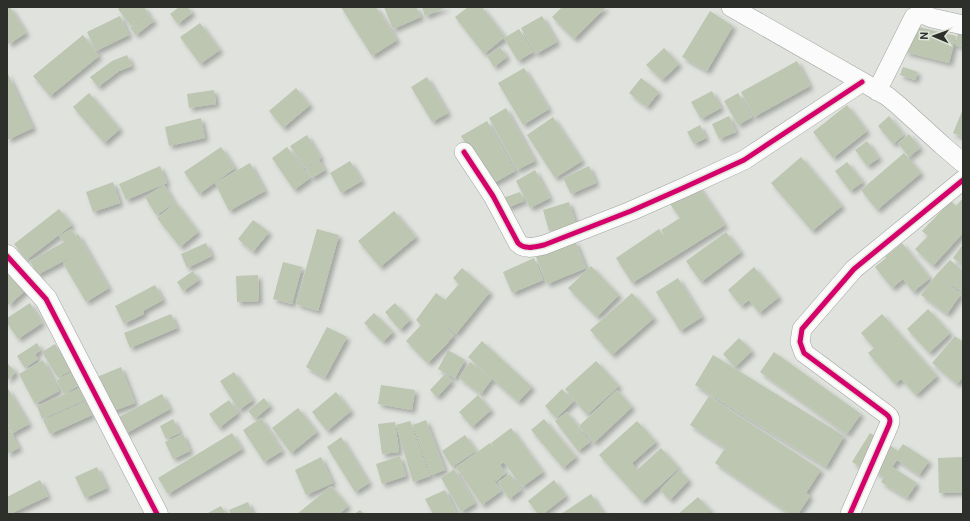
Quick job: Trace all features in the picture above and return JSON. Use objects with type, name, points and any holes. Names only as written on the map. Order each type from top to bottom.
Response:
[{"type":"street","points":[[731,7],[869,86],[898,105],[963,163]]},
{"type":"street","points":[[464,152],[493,196],[518,243],[522,246],[532,248],[544,245],[631,211],[744,160],[869,86],[914,17],[925,15],[963,25]]},
{"type":"street","points":[[850,514],[889,425],[890,418],[804,353],[800,342],[802,329],[854,269],[963,180]]},
{"type":"street","points":[[7,256],[46,300],[157,514]]},
{"type":"building","points":[[7,7],[10,7],[26,33],[9,44],[7,41]]},
{"type":"building","points":[[121,7],[144,7],[148,13],[131,26],[118,9]]},
{"type":"building","points":[[179,7],[188,7],[192,13],[178,24],[170,14]]},
{"type":"building","points":[[341,7],[376,7],[397,40],[372,56]]},
{"type":"building","points":[[384,7],[416,7],[421,17],[393,29]]},
{"type":"building","points":[[422,7],[447,7],[425,16]]},
{"type":"building","points":[[468,7],[482,7],[505,37],[484,54],[455,17]]},
{"type":"building","points":[[562,7],[606,7],[574,39],[552,17]]},
{"type":"building","points":[[710,11],[733,26],[707,71],[682,57]]},
{"type":"building","points":[[148,14],[154,21],[136,35],[130,28]]},
{"type":"building","points":[[120,16],[129,35],[96,51],[87,32]]},
{"type":"building","points":[[542,16],[557,42],[536,54],[521,28]]},
{"type":"building","points":[[200,23],[220,50],[200,64],[180,37]]},
{"type":"building","points":[[911,25],[956,36],[949,63],[905,52]]},
{"type":"building","points":[[519,29],[533,52],[518,61],[504,38]]},
{"type":"building","points":[[959,29],[963,30],[963,47],[955,45]]},
{"type":"building","points":[[83,35],[99,56],[50,96],[33,76]]},
{"type":"building","points":[[500,47],[507,57],[494,67],[487,56]]},
{"type":"building","points":[[664,48],[679,64],[662,80],[646,65]]},
{"type":"building","points":[[127,55],[132,66],[119,71],[98,87],[90,77],[112,61]]},
{"type":"building","points":[[797,61],[810,86],[754,117],[741,92]]},
{"type":"building","points":[[903,67],[918,72],[915,80],[900,75]]},
{"type":"building","points":[[524,68],[549,109],[523,125],[498,83]]},
{"type":"building","points":[[7,72],[33,128],[7,140]]},
{"type":"building","points":[[427,77],[448,113],[432,122],[411,87]]},
{"type":"building","points":[[641,78],[659,92],[647,107],[629,93]]},
{"type":"building","points":[[296,88],[310,105],[283,128],[269,111]]},
{"type":"building","points":[[214,90],[216,104],[189,108],[187,94]]},
{"type":"building","points":[[712,91],[721,108],[701,119],[691,102]]},
{"type":"building","points":[[89,93],[120,129],[104,143],[73,107]]},
{"type":"building","points":[[738,93],[752,117],[738,125],[724,101]]},
{"type":"building","points":[[847,105],[867,131],[833,158],[813,132]]},
{"type":"building","points":[[506,108],[535,161],[517,170],[489,118]]},
{"type":"building","points":[[963,109],[963,137],[953,133]]},
{"type":"building","points":[[729,116],[736,132],[719,139],[712,124]]},
{"type":"building","points":[[889,116],[904,135],[893,144],[878,126]]},
{"type":"building","points":[[553,117],[582,161],[555,178],[527,135]]},
{"type":"building","points":[[201,118],[205,138],[169,146],[165,127]]},
{"type":"building","points":[[487,121],[515,171],[489,186],[461,136]]},
{"type":"building","points":[[700,125],[706,138],[694,144],[687,132]]},
{"type":"building","points":[[909,134],[920,148],[909,157],[898,143]]},
{"type":"building","points":[[307,135],[321,158],[305,168],[290,146]]},
{"type":"building","points":[[867,141],[879,158],[867,166],[855,150]]},
{"type":"building","points":[[221,147],[235,168],[199,194],[184,172]]},
{"type":"building","points":[[287,147],[310,178],[294,190],[272,158]]},
{"type":"building","points":[[904,153],[921,173],[877,210],[861,190]]},
{"type":"building","points":[[801,157],[842,206],[812,231],[771,183]]},
{"type":"building","points":[[319,160],[325,170],[312,178],[306,169]]},
{"type":"building","points":[[350,161],[362,181],[341,193],[330,173]]},
{"type":"building","points":[[847,162],[863,182],[850,191],[835,171]]},
{"type":"building","points":[[250,163],[265,191],[229,211],[215,183]]},
{"type":"building","points":[[160,166],[167,183],[126,200],[119,184]]},
{"type":"building","points":[[589,166],[596,183],[571,194],[563,178]]},
{"type":"building","points":[[535,170],[550,198],[530,208],[516,181]]},
{"type":"building","points":[[113,182],[120,203],[93,212],[86,192]]},
{"type":"building","points":[[697,184],[725,225],[632,283],[616,258],[659,229],[670,245],[661,230],[680,218],[670,204]]},
{"type":"building","points":[[164,185],[175,203],[156,215],[145,197]]},
{"type":"building","points":[[520,192],[524,201],[507,208],[503,198]]},
{"type":"building","points":[[963,198],[963,233],[933,266],[915,249],[928,236],[922,231],[951,201],[956,206]]},
{"type":"building","points":[[569,202],[576,224],[549,231],[543,210]]},
{"type":"building","points":[[176,203],[198,232],[180,247],[157,218]]},
{"type":"building","points":[[59,209],[72,225],[26,260],[14,244]]},
{"type":"building","points":[[394,211],[416,237],[380,267],[358,241]]},
{"type":"building","points":[[253,220],[269,232],[253,252],[238,239]]},
{"type":"building","points":[[71,229],[76,236],[78,234],[109,288],[86,302],[63,263],[79,253],[37,275],[30,261],[64,242],[59,236]]},
{"type":"building","points":[[317,229],[339,235],[318,311],[296,304]]},
{"type":"building","points":[[726,232],[741,252],[701,282],[686,261]]},
{"type":"building","points":[[575,241],[586,268],[547,284],[536,257]]},
{"type":"building","points":[[206,243],[212,256],[187,268],[181,254]]},
{"type":"building","points":[[902,243],[930,278],[913,292],[903,279],[892,288],[875,267]]},
{"type":"building","points":[[963,244],[963,265],[953,258]]},
{"type":"building","points":[[534,258],[543,280],[512,293],[503,272]]},
{"type":"building","points":[[950,260],[963,271],[963,292],[939,277],[961,294],[947,314],[921,295],[936,275]]},
{"type":"building","points":[[283,262],[302,267],[292,304],[273,299]]},
{"type":"building","points":[[591,266],[619,295],[597,317],[568,288]]},
{"type":"building","points":[[7,267],[26,290],[9,305],[7,303]]},
{"type":"building","points":[[754,267],[779,297],[759,313],[749,300],[741,306],[728,290]]},
{"type":"building","points":[[462,268],[490,292],[456,334],[439,320],[454,335],[428,363],[406,341],[421,325],[416,320],[436,293],[445,300],[459,284],[453,278]]},
{"type":"building","points":[[193,271],[199,280],[183,291],[177,282]]},
{"type":"building","points":[[258,275],[259,301],[237,302],[236,276]]},
{"type":"building","points":[[678,278],[702,317],[680,331],[656,292]]},
{"type":"building","points":[[155,285],[163,300],[143,311],[144,314],[124,324],[115,306]]},
{"type":"building","points":[[632,293],[654,318],[612,355],[590,330]]},
{"type":"building","points":[[30,303],[42,323],[18,339],[7,323],[7,318]]},
{"type":"building","points":[[395,303],[410,320],[400,330],[385,312]]},
{"type":"building","points":[[928,309],[950,333],[929,353],[907,329]]},
{"type":"building","points":[[374,313],[393,332],[383,342],[364,323]]},
{"type":"building","points":[[171,314],[177,328],[130,348],[124,333]]},
{"type":"building","points":[[882,314],[937,376],[916,395],[901,379],[895,384],[868,353],[874,348],[861,333]]},
{"type":"building","points":[[327,327],[347,337],[325,378],[306,367]]},
{"type":"building","points":[[955,336],[963,342],[963,377],[957,384],[932,363]]},
{"type":"building","points":[[739,338],[752,351],[735,367],[723,354]]},
{"type":"building","points":[[482,341],[532,387],[518,402],[468,357]]},
{"type":"building","points":[[37,343],[41,350],[35,354],[38,359],[25,368],[17,356]]},
{"type":"building","points":[[55,344],[71,370],[58,378],[42,352]]},
{"type":"building","points":[[448,350],[465,360],[455,378],[438,369]]},
{"type":"building","points":[[774,352],[861,414],[847,434],[760,372]]},
{"type":"building","points":[[713,355],[844,436],[826,467],[695,385]]},
{"type":"building","points":[[43,360],[59,391],[35,404],[19,374]]},
{"type":"building","points":[[596,361],[619,386],[587,415],[565,389]]},
{"type":"building","points":[[470,362],[492,379],[481,394],[459,378]]},
{"type":"building","points":[[7,363],[16,372],[7,381]]},
{"type":"building","points":[[121,367],[135,403],[111,412],[97,377]]},
{"type":"building","points":[[71,372],[78,386],[64,394],[56,381]]},
{"type":"building","points":[[234,372],[253,400],[239,410],[220,381]]},
{"type":"building","points":[[445,374],[452,381],[437,397],[430,390]]},
{"type":"building","points":[[381,385],[415,390],[412,410],[378,404]]},
{"type":"building","points":[[7,387],[29,424],[13,433],[9,428],[19,448],[7,454],[7,427],[9,426],[7,423]]},
{"type":"building","points":[[80,388],[85,400],[42,419],[37,406]]},
{"type":"building","points":[[562,389],[574,401],[556,418],[545,406]]},
{"type":"building","points":[[617,390],[632,407],[594,443],[579,426]]},
{"type":"building","points":[[336,392],[351,411],[327,431],[312,412]]},
{"type":"building","points":[[162,394],[170,409],[125,434],[117,418]]},
{"type":"building","points":[[478,395],[491,410],[472,427],[459,412]]},
{"type":"building","points":[[709,396],[821,470],[806,493],[810,496],[798,514],[790,514],[715,463],[725,448],[690,425]]},
{"type":"building","points":[[264,398],[270,406],[255,419],[248,411]]},
{"type":"building","points":[[229,400],[238,413],[219,428],[209,414]]},
{"type":"building","points":[[86,401],[92,415],[50,434],[43,420]]},
{"type":"building","points":[[298,408],[317,432],[291,453],[272,428]]},
{"type":"building","points":[[567,412],[590,442],[578,451],[555,421]]},
{"type":"building","points":[[261,418],[282,451],[264,462],[243,430]]},
{"type":"building","points":[[173,419],[180,433],[166,439],[160,426]]},
{"type":"building","points":[[544,419],[576,457],[563,468],[531,430]]},
{"type":"building","points":[[426,420],[445,470],[431,475],[413,425]]},
{"type":"building","points":[[410,421],[430,476],[413,482],[396,425]]},
{"type":"building","points":[[637,421],[656,442],[632,463],[637,470],[661,448],[679,468],[642,502],[599,455]]},
{"type":"building","points":[[395,422],[399,452],[382,454],[378,424]]},
{"type":"building","points":[[511,428],[543,472],[522,487],[504,462],[500,465],[506,473],[496,481],[489,473],[501,491],[482,505],[456,467],[490,443],[494,448],[491,443]]},
{"type":"building","points":[[232,433],[242,449],[168,494],[158,478]]},
{"type":"building","points":[[870,433],[882,440],[864,469],[852,462]]},
{"type":"building","points":[[183,434],[190,451],[173,459],[165,442]]},
{"type":"building","points":[[465,435],[476,451],[452,467],[442,451]]},
{"type":"building","points":[[341,437],[369,483],[355,492],[327,447]]},
{"type":"building","points":[[903,444],[929,461],[919,475],[897,460],[892,467],[917,483],[907,498],[881,482],[884,477],[874,471],[890,445],[898,451]]},
{"type":"building","points":[[400,456],[406,476],[382,484],[376,464]]},
{"type":"building","points":[[321,457],[333,483],[306,495],[295,470]]},
{"type":"building","points":[[963,457],[963,492],[939,493],[938,458]]},
{"type":"building","points":[[97,467],[107,488],[85,498],[75,477]]},
{"type":"building","points":[[454,469],[475,503],[461,512],[441,478]]},
{"type":"building","points":[[679,470],[689,480],[670,500],[660,490]]},
{"type":"building","points":[[510,474],[521,490],[509,499],[498,482]]},
{"type":"building","points":[[40,480],[48,496],[10,514],[7,514],[7,497]]},
{"type":"building","points":[[554,480],[566,496],[543,514],[538,514],[528,501]]},
{"type":"building","points":[[331,486],[348,506],[339,514],[297,514]]},
{"type":"building","points":[[445,490],[457,514],[433,514],[425,499]]},
{"type":"building","points":[[591,494],[604,514],[561,514]]},
{"type":"building","points":[[698,497],[711,511],[708,514],[678,514]]},
{"type":"building","points":[[248,502],[253,514],[231,514],[229,510]]},
{"type":"building","points":[[221,506],[226,514],[206,514]]},
{"type":"building","points":[[360,510],[364,514],[354,514]]},
{"type":"cycle path","points":[[464,152],[493,196],[518,243],[524,247],[537,247],[631,211],[744,160],[862,82]]},
{"type":"cycle path","points":[[850,514],[889,425],[890,419],[886,414],[804,353],[800,342],[802,329],[854,269],[963,180]]},
{"type":"cycle path","points":[[7,256],[46,299],[157,514]]}]
